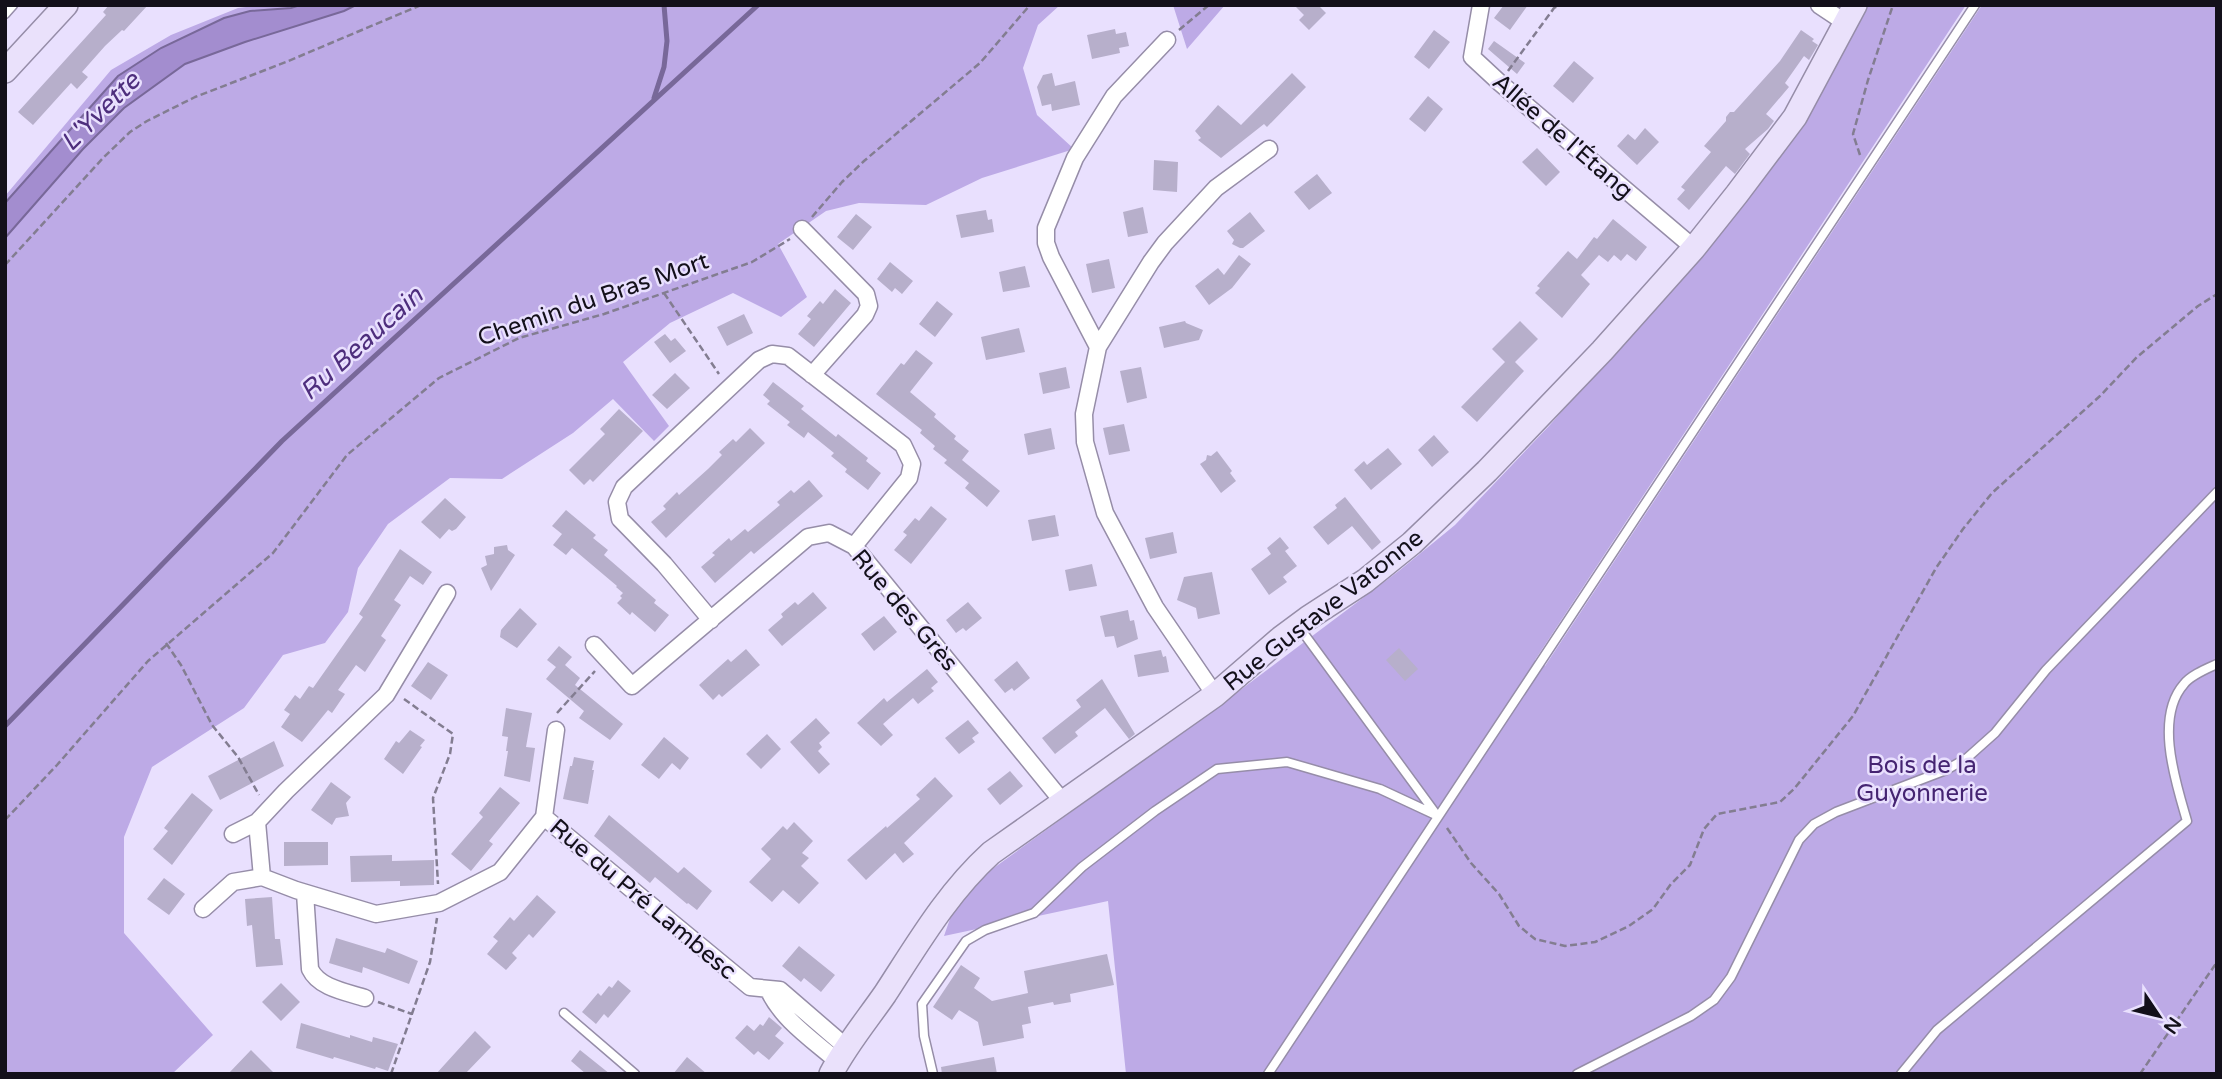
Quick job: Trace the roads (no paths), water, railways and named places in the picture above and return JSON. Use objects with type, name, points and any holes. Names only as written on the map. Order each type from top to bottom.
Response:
[{"type":"street","points":[[5,71],[66,5]]},
{"type":"street","name":"Allée de l'Étang","points":[[1481,5],[1472,57],[1694,248]]},
{"type":"street","points":[[1819,5],[1851,14]]},
{"type":"street","name":"Rue Gustave Vatonne","points":[[838,1061],[969,873],[991,853],[1215,695],[1280,638],[1365,581],[1449,507],[1602,351],[1694,248],[1795,117],[1851,14]]},
{"type":"street","points":[[1098,347],[1051,257],[1046,243],[1046,228],[1063,183],[1090,132],[1114,96],[1167,40]]},
{"type":"street","points":[[1215,695],[1155,607],[1124,551],[1099,495],[1083,427],[1098,347],[1151,262],[1216,188],[1269,149]]},
{"type":"street","points":[[802,229],[866,295],[869,306],[865,315],[812,375]]},
{"type":"street","points":[[711,620],[664,564],[620,519],[617,502],[624,487],[758,360],[772,354],[788,356],[903,445],[912,464],[909,478],[854,546]]},
{"type":"street","name":"Rue des Grès","points":[[594,645],[632,686],[808,537],[830,533],[854,546],[1062,802]]},
{"type":"street","points":[[233,834],[262,816],[390,689],[447,593]]},
{"type":"street","points":[[203,909],[233,882],[262,877],[376,914],[439,903],[500,872],[544,817],[556,730]]},
{"type":"street","points":[[262,816],[262,877]]},
{"type":"street","name":"Rue du Pré Lambesc","points":[[544,817],[750,987],[780,990],[838,1061]]},
{"type":"street","points":[[305,893],[310,969],[314,978],[323,984],[365,998]]},
{"type":"lane","points":[[5,14],[13,5]]},
{"type":"lane","points":[[1268,1074],[1975,5]]},
{"type":"lane","points":[[1577,1074],[1691,1016],[1714,1000],[1731,977],[1799,840],[1814,824],[1946,770],[1967,758],[1995,733],[2046,670],[2217,492]]},
{"type":"lane","points":[[1298,626],[1438,816]]},
{"type":"lane","points":[[1900,1074],[1937,1030],[2188,821],[2172,769],[2170,717],[2177,694],[2186,681],[2217,664]]},
{"type":"lane","points":[[933,1074],[924,1036],[922,1004],[967,941],[985,930],[1034,913],[1082,867],[1155,811],[1217,769],[1287,762],[1380,789],[1438,816]]},
{"type":"lane","points":[[564,1013],[635,1074]]},
{"type":"water","name":"L'Yvette","points":[[300,5],[356,5],[185,64],[124,108],[83,149],[5,238],[5,203],[118,76],[161,48],[224,18],[250,11]]},
{"type":"waterway","points":[[654,98],[664,67],[667,41],[664,5]]},
{"type":"waterway","name":"Ru Beaucain","points":[[5,726],[282,441],[758,5]]},
{"type":"park label","name":"Bois de la Guyonnerie","points":[[1922,779]]}]
